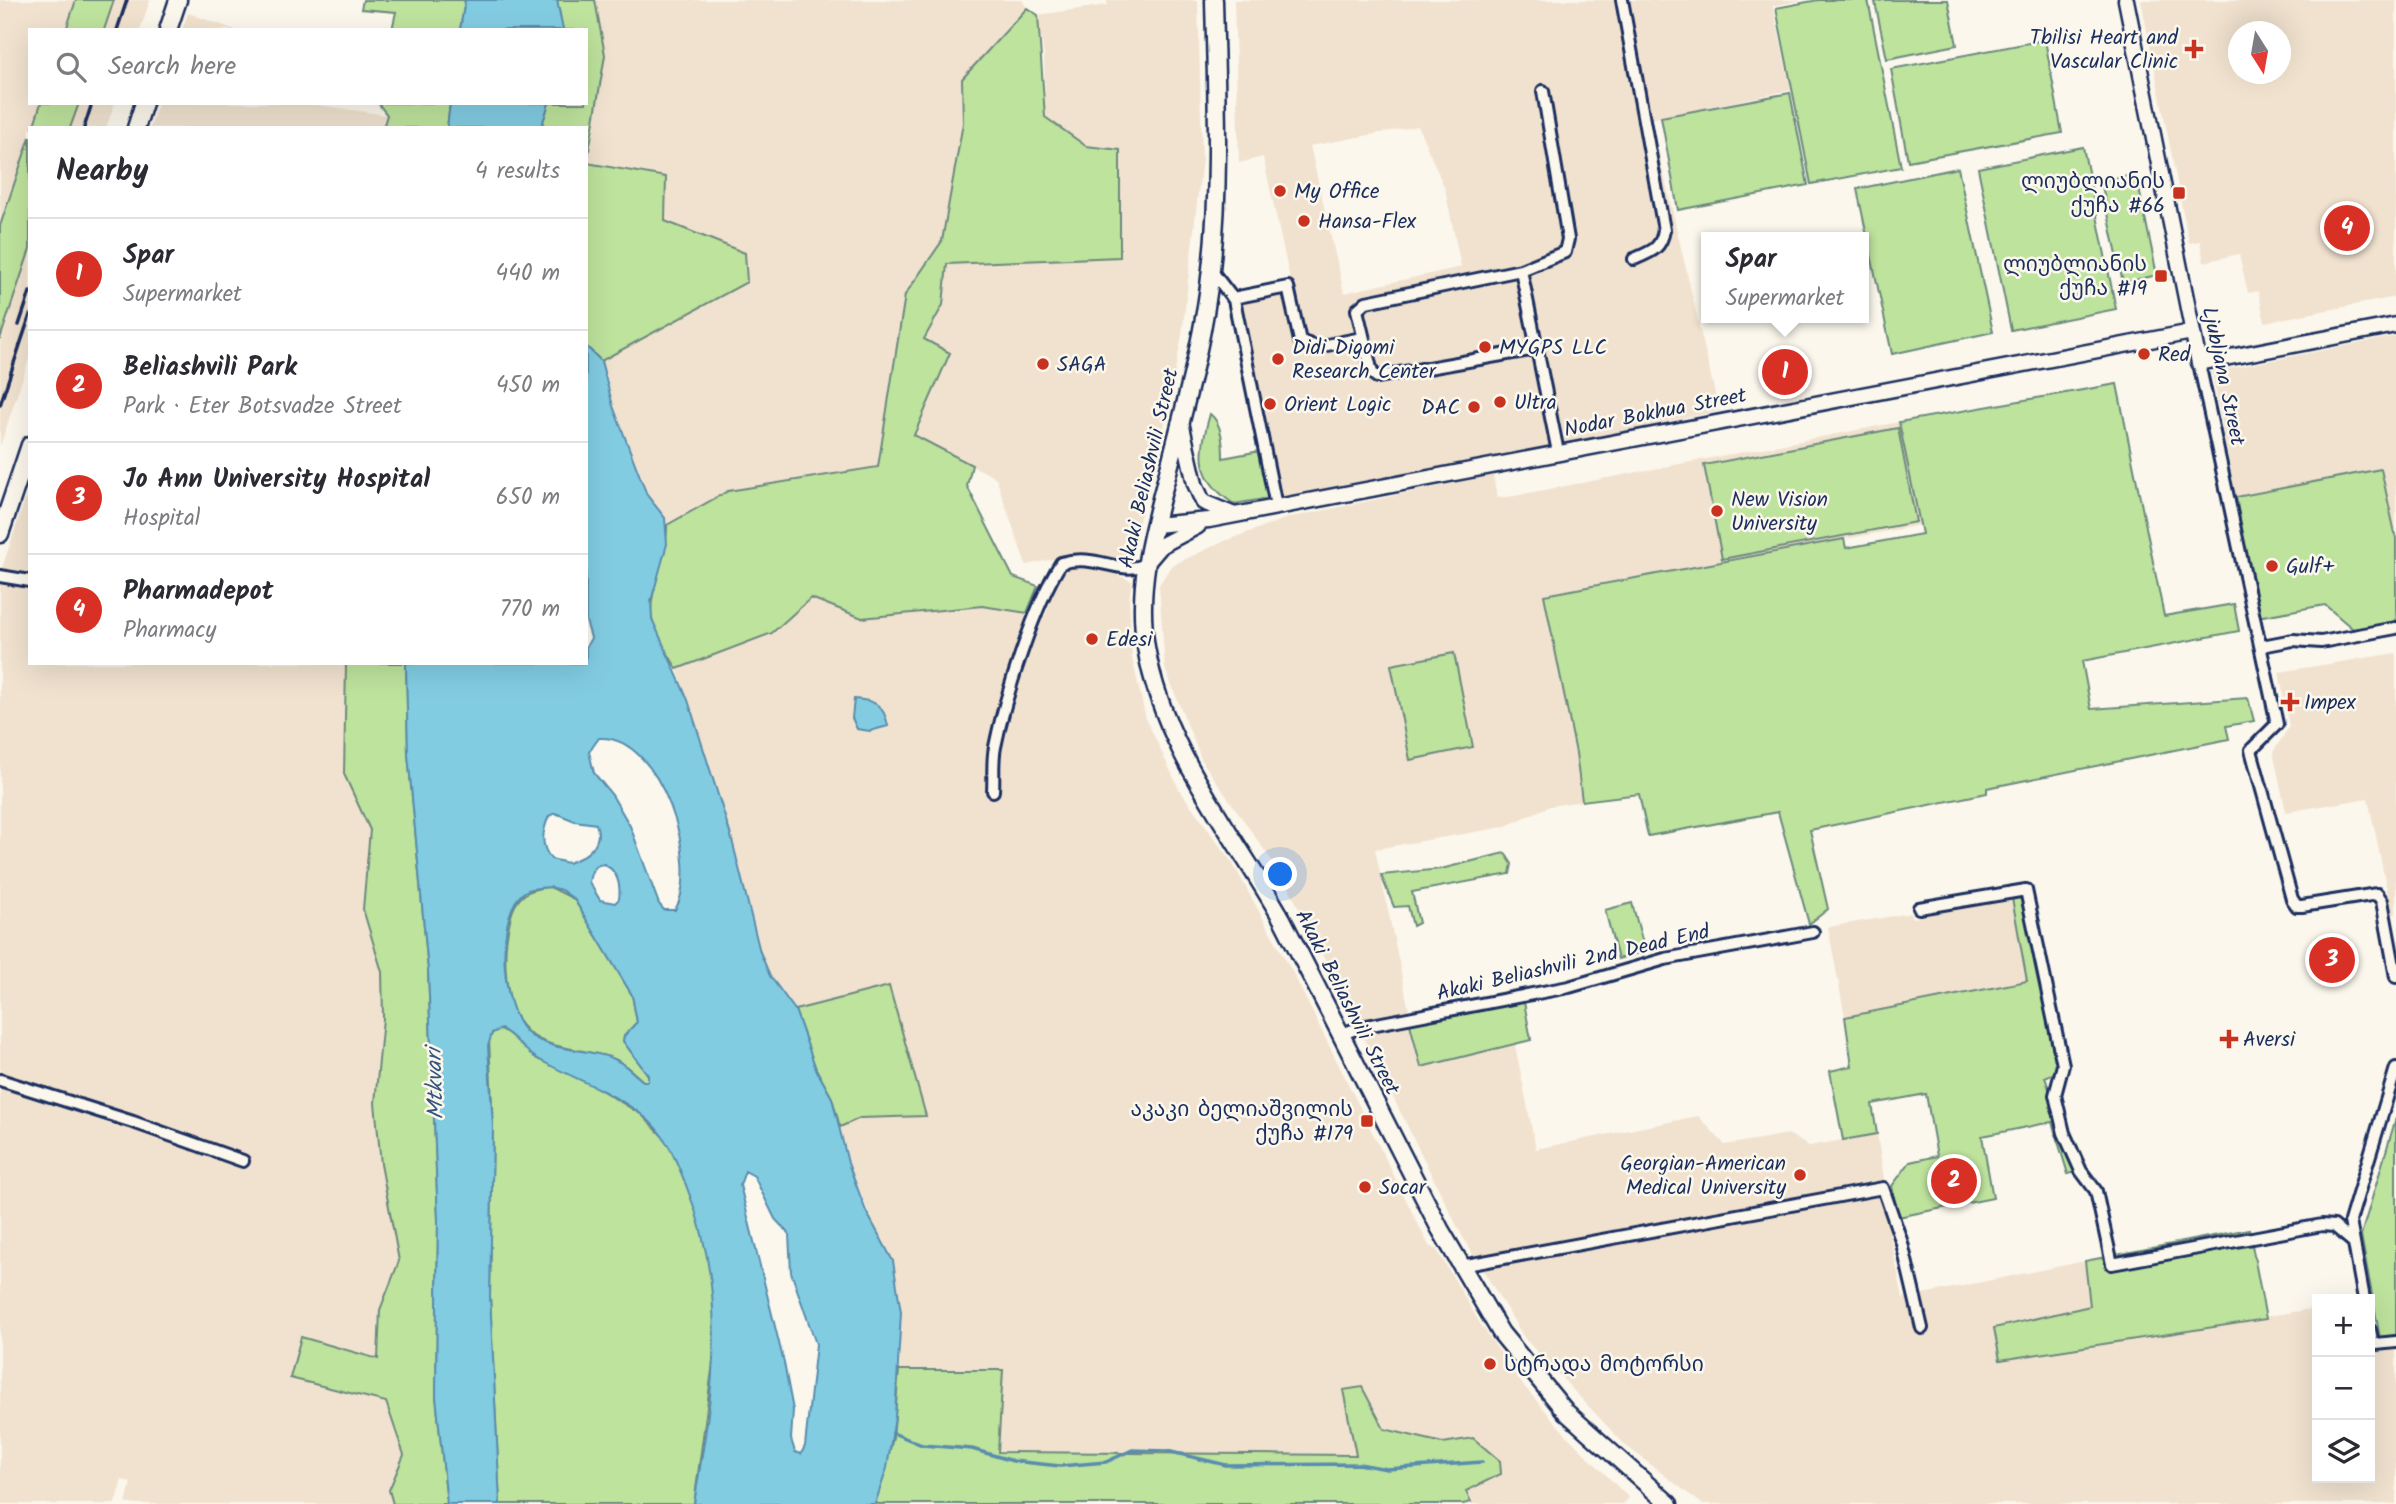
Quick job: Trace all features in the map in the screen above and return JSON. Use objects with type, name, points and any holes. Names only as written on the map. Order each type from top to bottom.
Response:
[{"type":"main road","points":[[170,28],[178,0]]},
{"type":"main road","name":"Akaki Beliashvili Street","points":[[1214,0],[1217,153],[1211,270],[1181,421],[1145,565],[1146,646],[1168,723],[1193,777],[1256,873],[1461,1266],[1502,1333],[1566,1412],[1669,1504]]},
{"type":"main road","points":[[137,126],[143,105]]},
{"type":"main road","points":[[0,534],[28,452]]},
{"type":"street","points":[[1622,0],[1664,230],[1662,242],[1655,251],[1634,259]]},
{"type":"street","name":"Ljubljana Street","points":[[2126,0],[2192,331],[2277,724],[2251,750],[2294,903],[2302,906],[2377,894],[2382,901],[2396,977]]},
{"type":"street","points":[[1536,349],[1383,378],[1372,373],[1357,310],[1362,303],[1521,271],[1565,252],[1569,239],[1543,91]]},
{"type":"street","points":[[1211,270],[1233,298],[1276,506]]},
{"type":"street","points":[[1521,271],[1558,452]]},
{"type":"street","points":[[1233,298],[1288,287],[1300,341],[1317,347],[1362,338]]},
{"type":"street","points":[[2199,363],[2396,324]]},
{"type":"street","name":"Nodar Bokhua Street","points":[[1209,520],[2192,331]]},
{"type":"street","points":[[1181,421],[1195,484],[1203,502],[1232,514]]},
{"type":"street","points":[[1154,525],[1209,520]]},
{"type":"street","points":[[993,791],[995,749],[1020,662],[1048,584],[1061,563],[1093,559],[1131,570],[1145,565],[1162,545],[1209,520]]},
{"type":"street","points":[[0,576],[28,581]]},
{"type":"street","points":[[2262,646],[2293,640],[2321,642],[2396,628]]},
{"type":"street","points":[[1919,908],[2026,890],[2063,1065],[2055,1095],[2064,1133],[2081,1171],[2096,1191],[2112,1264],[2322,1225],[2334,1226],[2354,1243]]},
{"type":"street","name":"Akaki Beliashvili 2nd Dead End","points":[[1342,1034],[1361,1027],[1569,987],[1665,959],[1813,932]]},
{"type":"street","points":[[2363,1294],[2350,1222],[2396,1068]]},
{"type":"street","points":[[0,1080],[133,1122],[243,1161]]},
{"type":"street","points":[[1461,1266],[1883,1188],[1902,1242],[1922,1328]]},
{"type":"street","points":[[2375,1342],[2376,1344],[2396,1342]]},
{"type":"shaded area","points":[[0,0],[76,0],[67,28],[28,28],[28,105],[40,105],[34,126],[28,126],[28,143],[0,226]]},
{"type":"shaded area","points":[[114,0],[150,0],[141,28],[105,28]]},
{"type":"shaded area","points":[[595,0],[1022,0],[1027,8],[962,79],[963,123],[942,241],[905,295],[878,467],[728,491],[667,525],[665,518],[647,495],[613,406],[601,361],[746,282],[588,164],[605,55]]},
{"type":"shaded area","points":[[1107,0],[1198,0],[1202,159],[1182,335],[1163,432],[1127,565],[1081,553],[1026,565],[996,478],[914,435],[950,353],[924,340],[943,305],[947,264],[1120,256],[1086,146],[1045,117],[1044,56],[1038,15],[1107,5]]},
{"type":"shaded area","points":[[1234,0],[1802,0],[1773,6],[1791,90],[1651,119],[1719,411],[1282,501],[1239,294],[1291,284],[1263,157],[1239,163]],"holes":[[[1418,126],[1445,189],[1461,267],[1344,293],[1310,146]]]},
{"type":"shaded area","points":[[2141,0],[2396,0],[2396,297],[2265,322],[2258,291],[2248,293],[2239,254],[2204,262],[2200,241],[2189,243]]},
{"type":"shaded area","points":[[188,13],[230,28],[183,28]]},
{"type":"shaded area","points":[[78,105],[114,105],[107,126],[71,126]]},
{"type":"shaded area","points":[[157,105],[318,105],[387,115],[384,126],[151,126]]},
{"type":"shaded area","points":[[28,255],[28,362],[0,446],[0,339]]},
{"type":"shaded area","points":[[2396,336],[2396,538],[2381,469],[2236,497],[2212,372]]},
{"type":"shaded area","points":[[1899,422],[1921,525],[1544,595],[1576,753],[1582,801],[1550,806],[1504,827],[1375,849],[1421,1067],[1515,1045],[1536,1149],[1698,1116],[1725,1145],[1788,1134],[1809,1146],[1877,1134],[1884,1179],[1879,1181],[1903,1298],[2085,1261],[2091,1306],[1994,1328],[2078,1348],[2312,1309],[2312,1483],[2375,1483],[2375,1348],[2396,1347],[2396,1504],[1702,1504],[1625,1445],[1525,1339],[1462,1236],[1284,878],[1202,761],[1165,669],[1159,585],[1171,566],[1222,542],[1287,518],[1493,475],[1497,498]]},
{"type":"shaded area","points":[[28,491],[28,665],[347,665],[344,774],[370,830],[363,909],[382,972],[383,1018],[375,1103],[381,1164],[399,1261],[380,1310],[378,1360],[301,1337],[290,1378],[386,1402],[404,1455],[389,1490],[393,1504],[126,1504],[131,1482],[122,1480],[115,1504],[0,1504],[0,574]]},
{"type":"shaded area","points":[[1075,562],[1094,566],[1132,581],[1129,600],[1132,658],[1146,719],[1179,789],[1233,864],[1293,973],[1429,1246],[1437,1250],[1481,1325],[1522,1384],[1569,1438],[1629,1498],[1623,1504],[1472,1504],[1466,1491],[1501,1475],[1473,1438],[1443,1443],[1384,1429],[1344,1390],[1356,1455],[998,1452],[1003,1370],[899,1370],[901,1312],[874,1225],[848,1163],[840,1127],[860,1118],[926,1116],[889,987],[795,1010],[770,976],[760,952],[731,836],[677,669],[772,633],[811,598],[862,618],[982,606],[1045,616],[1063,568]]},
{"type":"shaded area","points":[[2396,653],[2396,914],[2392,914],[2368,798],[2286,812],[2273,752],[2289,727],[2279,672]]},
{"type":"shaded area","points":[[2012,898],[2027,981],[1845,1017],[1828,927],[1911,913],[1913,918]]},
{"type":"green space","points":[[76,0],[114,0],[105,28],[67,28]]},
{"type":"green space","points":[[363,0],[465,0],[460,28],[392,28],[396,12],[361,9]]},
{"type":"green space","points":[[557,0],[595,0],[605,55],[588,157],[588,126],[542,126],[548,105],[588,105],[588,28],[563,28]]},
{"type":"green space","points":[[1818,0],[1868,0],[1901,167],[1811,184],[1776,8]]},
{"type":"green space","points":[[1948,0],[1957,45],[1887,59],[1875,2]]},
{"type":"green space","points":[[1027,8],[1038,15],[1045,117],[1086,146],[1120,150],[1120,257],[947,264],[943,305],[924,339],[950,353],[914,435],[972,465],[967,486],[1013,577],[1038,586],[1027,613],[982,606],[862,618],[811,598],[772,633],[677,669],[656,631],[651,609],[667,525],[728,491],[878,467],[905,295],[942,241],[963,123],[962,79]]},
{"type":"green space","points":[[2045,40],[2062,133],[1908,161],[1891,69]]},
{"type":"green space","points":[[1790,93],[1808,185],[1678,210],[1661,117]]},
{"type":"green space","points":[[40,105],[78,105],[71,126],[34,126]]},
{"type":"green space","points":[[380,105],[450,105],[447,126],[384,126],[387,115]]},
{"type":"green space","points":[[28,143],[28,255],[0,339],[0,226]]},
{"type":"green space","points":[[2083,147],[2116,309],[2011,330],[1978,168]]},
{"type":"green space","points":[[588,163],[666,177],[665,221],[745,253],[747,282],[601,361],[588,348]]},
{"type":"green space","points":[[1958,168],[1993,332],[1892,354],[1869,246],[1869,232],[1866,232],[1857,189]]},
{"type":"green space","points":[[2136,174],[2157,275],[2123,283],[2101,181]]},
{"type":"green space","points":[[2117,384],[2164,616],[2234,604],[2239,631],[2082,661],[2091,709],[2248,698],[2254,721],[2226,726],[2229,739],[1987,788],[1987,793],[1810,830],[1828,909],[1809,924],[1778,812],[1648,836],[1639,794],[1582,801],[1576,753],[1544,595],[1844,539],[1846,548],[1922,534],[1899,422]]},
{"type":"green space","points":[[1210,414],[1219,428],[1223,458],[1260,451],[1270,498],[1234,504],[1213,485],[1203,465],[1202,453]]},
{"type":"green space","points":[[1898,428],[1916,522],[1722,559],[1704,465]]},
{"type":"green space","points":[[2381,469],[2396,538],[2396,621],[2353,629],[2325,605],[2257,617],[2236,497]]},
{"type":"green space","points":[[1454,653],[1473,747],[1410,760],[1391,665]]},
{"type":"green space","points":[[346,665],[406,665],[408,754],[428,970],[438,1220],[436,1396],[447,1504],[393,1504],[389,1490],[404,1455],[386,1402],[290,1378],[301,1337],[378,1359],[380,1310],[399,1261],[381,1164],[375,1103],[383,1018],[382,972],[363,909],[370,830],[344,774]]},
{"type":"green space","points":[[1505,853],[1512,864],[1510,874],[1412,892],[1419,923],[1413,926],[1408,906],[1394,907],[1381,875],[1441,869]]},
{"type":"green space","points":[[550,887],[574,899],[632,995],[637,1022],[624,1036],[623,1041],[648,1075],[648,1081],[643,1081],[614,1059],[560,1047],[534,1036],[523,1027],[515,1014],[509,995],[506,967],[508,929],[512,912],[523,895],[535,889]]},
{"type":"green space","points":[[2022,896],[2059,1071],[2045,1077],[2077,1172],[2068,1174],[2052,1122],[1982,1136],[1993,1198],[1898,1217],[1892,1186],[1910,1162],[1937,1156],[1926,1094],[1872,1104],[1877,1134],[1843,1140],[1830,1071],[1852,1066],[1845,1017],[2027,981],[2012,898]]},
{"type":"green space","points":[[1632,903],[1645,951],[1618,959],[1605,910]]},
{"type":"green space","points":[[889,986],[926,1116],[860,1118],[840,1127],[832,1098],[816,1069],[795,1010]]},
{"type":"green space","points":[[1524,1002],[1531,1040],[1421,1067],[1410,1024]]},
{"type":"green space","points":[[496,1029],[507,1032],[537,1059],[586,1081],[642,1115],[670,1144],[701,1222],[714,1291],[714,1355],[694,1504],[500,1504],[490,1296],[493,1127],[489,1038]]},
{"type":"green space","points":[[2396,1118],[2396,1335],[2380,1338],[2375,1294],[2372,1294],[2361,1235]]},
{"type":"green space","points":[[2249,1229],[2266,1319],[2000,1360],[1994,1328],[2090,1306],[2085,1261]]},
{"type":"green space","points":[[899,1370],[1003,1370],[998,1452],[1356,1455],[1343,1390],[1362,1387],[1384,1429],[1443,1443],[1473,1438],[1500,1461],[1501,1474],[1466,1491],[1471,1502],[1463,1504],[875,1504],[893,1438]]},
{"type":"water","points":[[465,0],[557,0],[563,28],[460,28]]},
{"type":"water","points":[[450,105],[548,105],[542,126],[447,126]]},
{"type":"water","name":"Mtkvari","points":[[588,348],[601,361],[613,406],[647,495],[665,518],[667,544],[651,601],[652,619],[688,700],[731,836],[760,952],[770,976],[795,1010],[816,1069],[832,1098],[848,1163],[866,1211],[893,1261],[901,1312],[895,1417],[887,1468],[875,1504],[694,1504],[711,1382],[713,1304],[700,1225],[682,1175],[663,1137],[641,1114],[603,1091],[538,1059],[501,1029],[492,1033],[488,1046],[493,1127],[490,1296],[500,1504],[447,1504],[436,1396],[438,1220],[428,970],[408,754],[406,665],[588,665],[588,643],[591,638],[588,628]],"holes":[[[599,738],[621,742],[641,757],[657,779],[670,806],[679,835],[683,864],[682,890],[675,910],[664,910],[659,904],[630,826],[612,795],[594,773],[589,752]],[[555,813],[575,821],[596,824],[598,831],[598,838],[592,849],[568,863],[551,859],[545,849],[545,828],[549,816]],[[604,864],[612,870],[617,879],[619,899],[615,903],[600,900],[589,882],[593,869]],[[550,887],[561,890],[574,899],[632,995],[637,1022],[624,1036],[623,1041],[648,1075],[648,1081],[643,1081],[614,1059],[540,1041],[521,1025],[508,990],[505,968],[507,926],[512,909],[523,893],[530,889]],[[745,1171],[754,1176],[775,1219],[789,1234],[791,1272],[816,1344],[805,1446],[801,1454],[795,1452],[791,1439],[793,1410],[784,1363],[740,1185]]]},
{"type":"water","points":[[854,699],[873,702],[881,708],[888,726],[870,731],[857,729],[852,718]]},
{"type":"waterway","points":[[893,1433],[922,1445],[972,1449],[1013,1461],[1060,1466],[1106,1462],[1132,1450],[1167,1451],[1226,1465],[1359,1464],[1387,1469],[1482,1462]]},
{"type":"railway","points":[[118,28],[127,0]]},
{"type":"railway","points":[[85,126],[91,105]]},
{"type":"railway","points":[[19,325],[28,298]]},
{"type":"railway","points":[[0,405],[28,321]]},
{"type":"place","name":"Tbilisi Heart and Vascular Clinic","points":[[2194,49]]},
{"type":"place","name":"My Office","points":[[1280,191]]},
{"type":"place","name":"ლიუბლიანის ქუჩა #66","points":[[2179,193]]},
{"type":"place","name":"Hansa-Flex","points":[[1304,221]]},
{"type":"place","name":"Pharmadepot","points":[[2347,228]]},
{"type":"place","name":"ლიუბლიანის ქუჩა #19","points":[[2161,276]]},
{"type":"place","name":"MYGPS LLC","points":[[1485,347]]},
{"type":"place","name":"Red","points":[[2144,354]]},
{"type":"place","name":"Didi Digomi Research Center","points":[[1278,359]]},
{"type":"place","name":"SAGA","points":[[1043,364]]},
{"type":"place","name":"Spar","points":[[1785,372]]},
{"type":"place","name":"Ultra","points":[[1500,402]]},
{"type":"place","name":"Orient Logic","points":[[1270,404]]},
{"type":"place","name":"DAC","points":[[1474,407]]},
{"type":"place","name":"New Vision University","points":[[1717,511]]},
{"type":"place","name":"Gulf+","points":[[2272,566]]},
{"type":"place","name":"Edesi","points":[[1092,639]]},
{"type":"place","name":"Impex","points":[[2290,702]]},
{"type":"place","name":"Jo Ann University Hospital","points":[[2332,960]]},
{"type":"place","name":"Aversi","points":[[2229,1039]]},
{"type":"place","name":"აკაკი ბელიაშვილის ქუჩა #179","points":[[1367,1121]]},
{"type":"place","name":"Georgian-American Medical University","points":[[1800,1175]]},
{"type":"place","name":"Beliashvili Park","points":[[1954,1181]]},
{"type":"place","name":"Socar","points":[[1365,1187]]},
{"type":"place","name":"სტრადა მოტორსი","points":[[1490,1364]]}]
